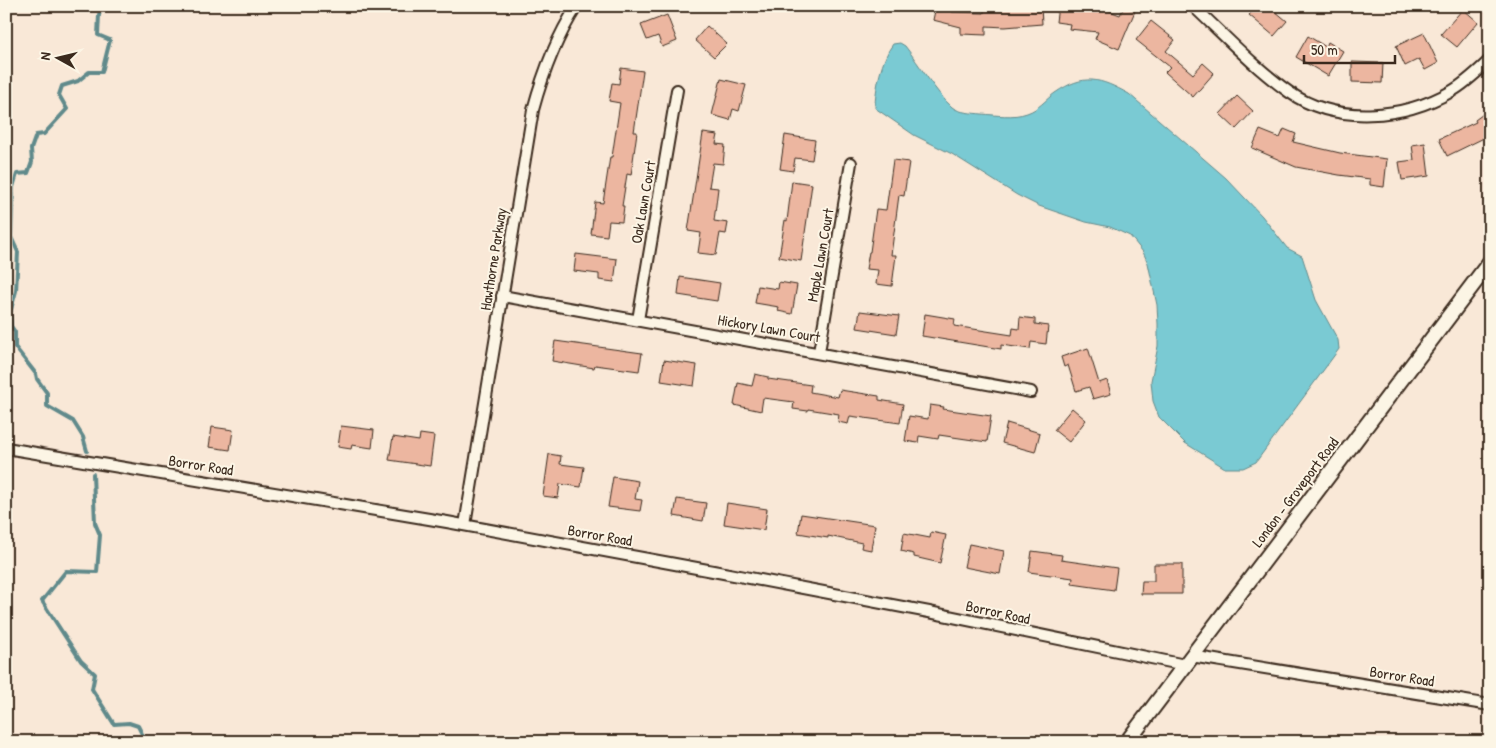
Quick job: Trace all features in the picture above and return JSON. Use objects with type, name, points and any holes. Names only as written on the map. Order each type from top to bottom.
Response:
[{"type":"main road","name":"London - Groveport Road","points":[[1127,742],[1490,262]]},
{"type":"street","name":"Hawthorne Parkway","points":[[465,525],[533,110],[540,82],[558,40],[577,6]]},
{"type":"street","points":[[1193,6],[1290,93],[1313,105],[1345,113],[1373,114],[1400,111],[1429,103],[1454,91],[1490,60]]},
{"type":"street","name":"Oak Lawn Court","points":[[638,320],[677,90]]},
{"type":"street","name":"Maple Lawn Court","points":[[819,352],[851,163]]},
{"type":"street","name":"Hickory Lawn Court","points":[[502,296],[819,352],[1031,392]]},
{"type":"street","name":"Borror Road","points":[[6,448],[465,525],[1188,661],[1490,705]]},
{"type":"water","points":[[900,43],[905,46],[946,101],[952,107],[962,112],[1004,116],[1022,115],[1035,109],[1065,87],[1084,80],[1100,81],[1129,94],[1226,178],[1262,216],[1287,248],[1302,256],[1316,300],[1338,340],[1339,349],[1256,462],[1243,468],[1225,468],[1185,443],[1159,417],[1153,401],[1151,381],[1158,346],[1157,305],[1148,263],[1143,252],[1130,236],[1110,227],[1086,222],[1039,206],[1017,195],[952,154],[914,135],[875,108],[876,92],[882,65],[893,44]]},
{"type":"building","points":[[936,6],[953,6],[952,12],[984,13],[984,6],[1041,6],[1042,24],[1005,27],[986,26],[986,35],[961,34],[961,27],[933,20]]},
{"type":"building","points":[[1058,6],[1107,10],[1120,15],[1124,7],[1135,11],[1119,49],[1095,39],[1098,32],[1069,29],[1070,24],[1056,22]]},
{"type":"building","points":[[1257,6],[1269,6],[1287,21],[1274,36],[1249,15]]},
{"type":"building","points":[[1463,9],[1478,22],[1457,47],[1441,34]]},
{"type":"building","points":[[667,15],[677,41],[662,47],[658,36],[647,40],[641,25]]},
{"type":"building","points":[[1151,21],[1175,40],[1166,51],[1193,74],[1203,63],[1214,73],[1193,97],[1165,72],[1170,67],[1136,40]]},
{"type":"building","points":[[707,26],[727,44],[714,57],[695,40]]},
{"type":"building","points":[[1424,33],[1438,63],[1425,70],[1419,59],[1405,66],[1396,46]]},
{"type":"building","points":[[1308,36],[1326,47],[1328,42],[1343,51],[1328,76],[1296,57]]},
{"type":"building","points":[[1352,62],[1383,63],[1382,83],[1352,82]]},
{"type":"building","points":[[621,68],[643,71],[634,132],[637,132],[631,175],[627,174],[622,206],[624,206],[622,222],[609,221],[607,236],[591,234],[595,202],[603,203],[610,157],[612,157],[620,103],[609,101],[612,83],[619,84]]},
{"type":"building","points":[[721,79],[746,85],[739,111],[733,109],[730,120],[712,115]]},
{"type":"building","points":[[1237,96],[1253,111],[1236,129],[1220,114]]},
{"type":"building","points":[[1490,109],[1490,135],[1447,156],[1439,139],[1476,122],[1475,120]]},
{"type":"building","points":[[1284,129],[1296,134],[1293,142],[1340,153],[1387,159],[1384,187],[1370,185],[1370,179],[1296,167],[1252,148],[1260,130],[1280,138]]},
{"type":"building","points":[[703,133],[718,135],[716,144],[725,145],[723,164],[713,163],[709,187],[718,188],[714,221],[728,223],[726,234],[720,233],[716,255],[698,253],[701,233],[688,231]]},
{"type":"building","points":[[785,135],[815,140],[812,160],[795,158],[793,171],[780,169]]},
{"type":"building","points":[[1425,143],[1429,176],[1402,180],[1399,162],[1414,160],[1412,145]]},
{"type":"building","points":[[893,160],[909,162],[904,196],[899,195],[891,255],[896,255],[892,286],[876,284],[878,270],[866,269],[876,209],[886,210]]},
{"type":"building","points":[[792,181],[812,184],[801,261],[779,257],[785,220],[787,221]]},
{"type":"building","points":[[576,254],[617,259],[614,282],[599,280],[599,274],[574,271]]},
{"type":"building","points":[[680,277],[720,283],[717,301],[678,295]]},
{"type":"building","points":[[779,282],[797,285],[792,314],[778,311],[779,307],[755,303],[758,286],[778,289]]},
{"type":"building","points":[[860,311],[899,316],[896,334],[857,328]]},
{"type":"building","points":[[925,314],[955,319],[954,326],[1012,335],[1013,328],[1019,329],[1020,317],[1035,319],[1035,324],[1048,326],[1046,344],[1031,342],[1030,349],[1001,345],[1001,349],[922,336]]},
{"type":"building","points":[[555,341],[642,353],[639,371],[595,365],[594,368],[552,361]]},
{"type":"building","points":[[1088,348],[1099,383],[1107,380],[1111,394],[1093,399],[1089,387],[1076,391],[1068,365],[1064,367],[1061,357]]},
{"type":"building","points":[[664,360],[697,365],[694,386],[661,381]]},
{"type":"building","points":[[755,374],[768,377],[768,379],[811,385],[810,392],[838,397],[840,390],[879,396],[879,400],[903,404],[900,423],[850,416],[848,424],[838,422],[839,414],[808,409],[808,411],[793,409],[794,402],[763,398],[761,411],[734,405],[738,383],[752,386]]},
{"type":"building","points":[[930,405],[944,407],[943,409],[991,416],[987,442],[939,435],[938,439],[919,436],[918,443],[905,441],[909,416],[928,419]]},
{"type":"building","points":[[1072,408],[1086,420],[1069,442],[1054,430]]},
{"type":"building","points":[[1007,423],[1040,433],[1035,452],[1002,443]]},
{"type":"building","points":[[341,426],[374,430],[372,448],[352,445],[351,449],[338,447]]},
{"type":"building","points":[[212,427],[233,430],[230,450],[209,447]]},
{"type":"building","points":[[420,434],[434,436],[430,466],[389,460],[393,437],[419,441]]},
{"type":"building","points":[[549,454],[561,456],[560,464],[584,467],[581,487],[560,484],[558,498],[543,496]]},
{"type":"building","points":[[613,477],[638,481],[635,499],[642,500],[640,511],[608,507]]},
{"type":"building","points":[[677,499],[706,503],[703,521],[674,516]]},
{"type":"building","points":[[727,503],[767,509],[764,530],[724,524]]},
{"type":"building","points":[[801,514],[875,525],[871,550],[861,548],[862,543],[828,536],[828,538],[798,533]]},
{"type":"building","points":[[931,532],[946,535],[940,563],[914,557],[914,554],[901,551],[904,533],[930,538]]},
{"type":"building","points":[[969,544],[1004,551],[1000,574],[964,567]]},
{"type":"building","points":[[1032,551],[1062,555],[1061,560],[1117,568],[1114,590],[1072,584],[1073,578],[1029,572]]},
{"type":"building","points":[[1154,564],[1182,564],[1182,594],[1141,594],[1142,581],[1154,581]]},
{"type":"waterway","points":[[87,451],[83,437],[73,421],[47,406],[47,393],[37,379],[36,374],[15,347],[15,332],[11,326],[10,313],[16,291],[18,252],[11,237],[13,187],[17,174],[28,173],[32,162],[31,149],[36,135],[44,134],[67,109],[59,95],[62,86],[78,81],[89,72],[102,72],[110,40],[98,35],[101,6]]},
{"type":"waterway","points":[[93,474],[95,523],[100,535],[97,572],[66,571],[42,601],[81,661],[95,674],[92,689],[114,724],[129,723],[138,726],[146,742]]}]
